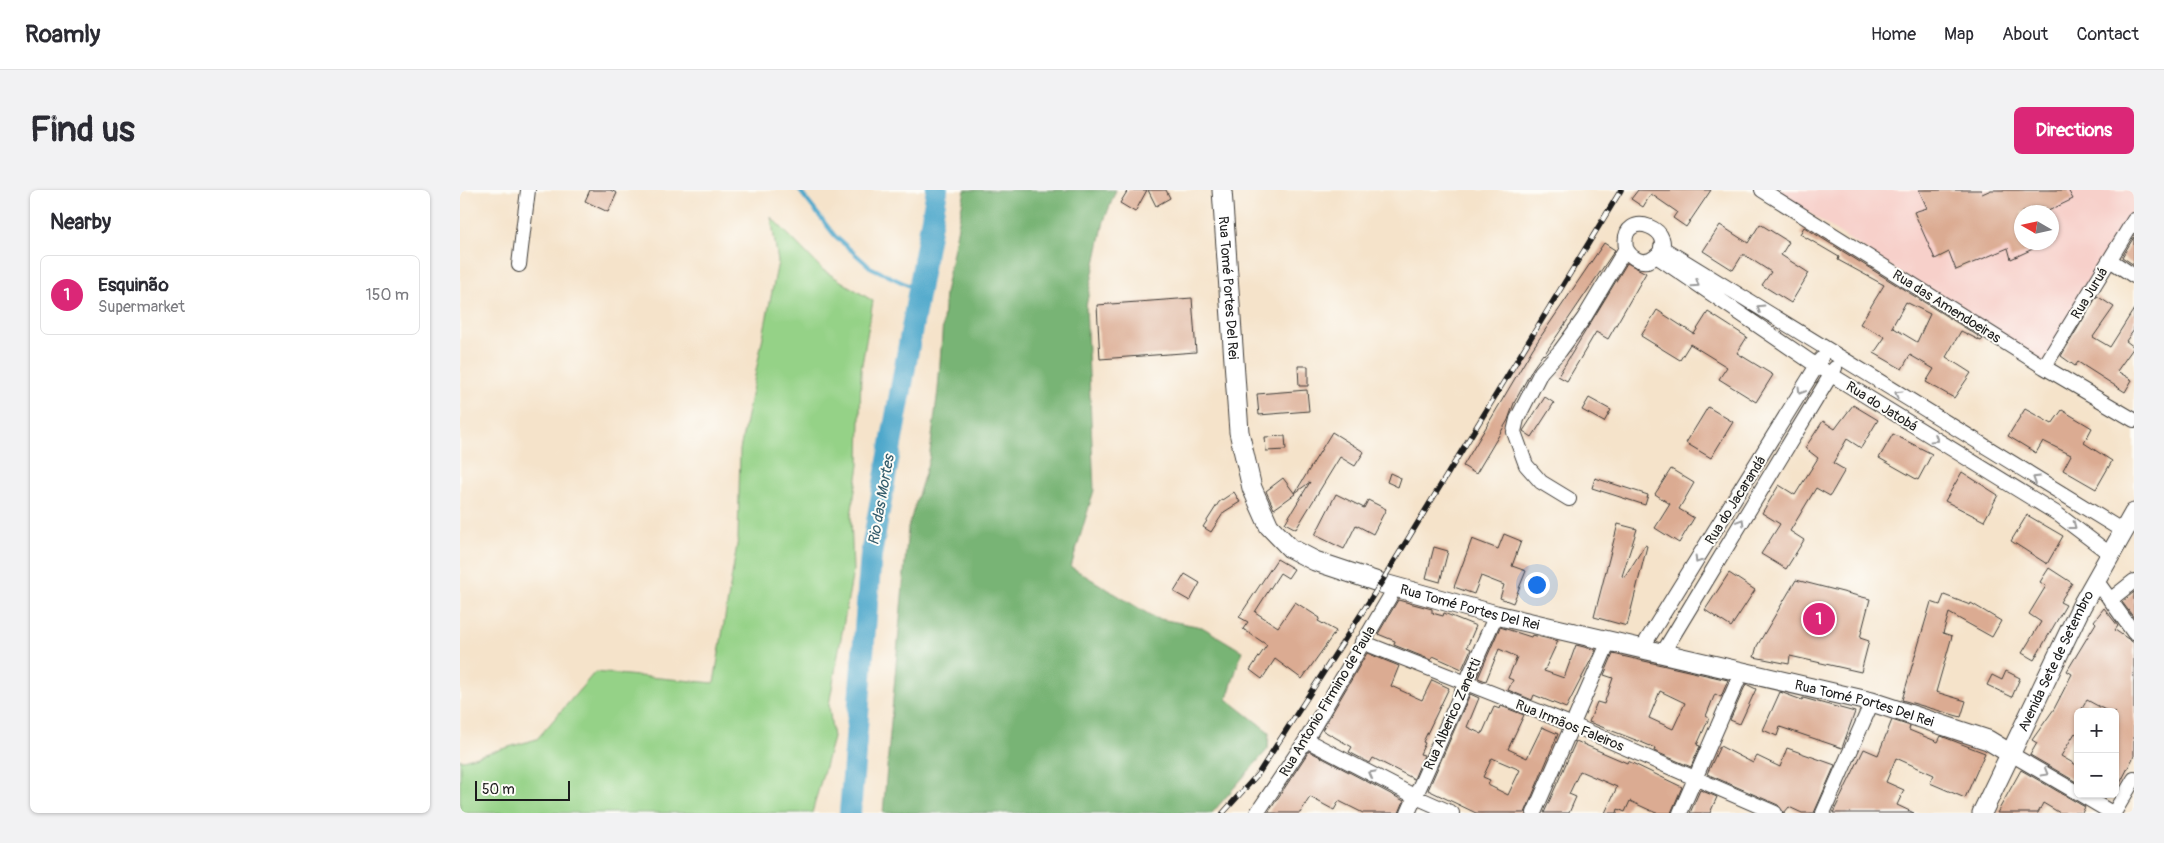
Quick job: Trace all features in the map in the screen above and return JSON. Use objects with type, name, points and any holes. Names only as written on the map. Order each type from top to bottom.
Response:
[{"type":"main road","name":"Rua Tomé Portes Del Rei","points":[[1222,190],[1239,432],[1252,488],[1269,526],[1290,548],[1315,561],[1395,588],[1496,615],[1872,702],[1988,740],[2012,754]]},
{"type":"main road","name":"Avenida Sete de Setembro","points":[[1982,813],[2096,580],[2134,513]]},
{"type":"street","points":[[519,265],[528,190]]},
{"type":"street","name":"Rua das Amendoeiras","points":[[1762,190],[2044,367],[2134,420]]},
{"type":"street","name":"Rua Juruá","points":[[2044,367],[2134,220]]},
{"type":"street","points":[[1646,224],[1652,226],[1660,235],[1659,252],[1651,260],[1638,260],[1629,254],[1626,248],[1625,242],[1629,231],[1634,227],[1646,224]]},
{"type":"street","points":[[1569,499],[1541,482],[1526,465],[1514,432],[1517,418],[1541,372],[1560,351],[1584,318],[1626,248]]},
{"type":"street","name":"Rua do Jatobá","points":[[1659,252],[1827,350],[2123,531]]},
{"type":"street","name":"Rua do Jatobá","points":[[1659,252],[1816,366],[1832,374],[2056,513],[2110,554]]},
{"type":"street","points":[[2110,260],[2134,276]]},
{"type":"street","name":"Rua do Jacarandá","points":[[1642,648],[1827,350]]},
{"type":"street","name":"Rua do Jacarandá","points":[[1662,654],[1840,358]]},
{"type":"street","points":[[1755,468],[1768,477]]},
{"type":"street","points":[[1716,530],[1730,540]]},
{"type":"street","points":[[2096,580],[2134,632]]},
{"type":"street","points":[[2110,600],[2134,581]]},
{"type":"street","name":"Rua Antonio Firmino de Paula","points":[[1257,813],[1306,740],[1395,588]]},
{"type":"street","name":"Rua Alberico Zanetti","points":[[1408,813],[1496,615]]},
{"type":"street","points":[[1534,813],[1610,641]]},
{"type":"street","name":"Rua Irmãos Faleiros","points":[[1362,642],[1574,725],[1775,813]]},
{"type":"street","points":[[1680,813],[1742,671]]},
{"type":"street","points":[[1823,813],[1872,702]]},
{"type":"street","points":[[1306,740],[1416,797],[1452,813]]},
{"type":"street","points":[[2012,754],[2074,791]]},
{"type":"street","points":[[2086,798],[2113,813],[2134,779]]},
{"type":"shaded area","points":[[1774,190],[2134,190],[2134,220],[2044,367]]},
{"type":"green space","points":[[965,190],[1116,190],[1104,221],[1086,306],[1094,490],[1071,567],[1155,618],[1202,627],[1242,651],[1227,699],[1269,732],[1268,749],[1212,813],[883,813],[908,528],[929,460],[938,390],[945,293]]},
{"type":"green space","points":[[771,217],[823,270],[873,301],[861,370],[859,465],[851,516],[853,571],[829,705],[833,738],[812,813],[460,813],[460,759],[463,760],[537,739],[595,672],[714,683],[738,539],[740,450],[778,262]]},
{"type":"building","points":[[590,190],[610,190],[617,193],[608,212],[585,201]]},
{"type":"building","points":[[1128,190],[1147,190],[1135,212],[1120,203]]},
{"type":"building","points":[[1148,190],[1166,190],[1170,198],[1156,206]]},
{"type":"building","points":[[1638,190],[1711,190],[1686,227],[1673,218],[1677,212],[1651,194],[1643,207],[1631,199]]},
{"type":"building","points":[[1919,190],[1981,190],[1982,194],[1991,190],[2068,190],[2073,199],[2059,206],[2014,205],[2014,250],[2031,250],[2011,259],[2008,248],[1956,270],[1949,252],[1935,259],[1914,212],[1927,208]]},
{"type":"building","points":[[1760,224],[1789,242],[1781,255],[1809,273],[1791,303],[1762,285],[1771,272],[1743,254],[1733,270],[1703,251],[1720,225],[1748,243]]},
{"type":"building","points":[[1804,227],[1983,339],[1981,341],[1961,331],[1946,357],[1971,373],[1954,398],[1926,382],[1934,369],[1910,355],[1902,369],[1874,353],[1885,337],[1860,324],[1884,285],[1838,260],[1839,257],[1800,234]],"holes":[[[1906,302],[1930,314],[1917,342],[1892,327]]]},
{"type":"building","points":[[2134,237],[2134,265],[2122,257]]},
{"type":"building","points":[[1604,243],[1615,250],[1544,355],[1533,368],[1514,403],[1508,420],[1476,474],[1463,466],[1533,348]]},
{"type":"building","points":[[1627,263],[1646,273],[1608,339],[1596,332],[1567,381],[1558,376]]},
{"type":"building","points":[[2097,296],[2114,307],[2093,337],[2110,347],[2134,309],[2134,330],[2126,341],[2134,347],[2117,371],[2132,380],[2125,392],[2078,362],[2075,366],[2061,356]]},
{"type":"building","points":[[1192,298],[1196,352],[1100,359],[1097,305]]},
{"type":"building","points":[[1657,310],[1694,334],[1708,312],[1747,337],[1737,353],[1773,375],[1756,402],[1719,379],[1727,367],[1690,344],[1680,360],[1641,336]]},
{"type":"building","points":[[1298,366],[1308,366],[1308,386],[1299,386]]},
{"type":"building","points":[[1307,390],[1309,411],[1259,415],[1257,394]]},
{"type":"building","points":[[1545,397],[1554,403],[1532,437],[1523,431]]},
{"type":"building","points":[[1589,398],[1611,410],[1604,422],[1582,410]]},
{"type":"building","points":[[1853,405],[1878,420],[1861,448],[1847,439],[1833,463],[1845,470],[1830,496],[1816,488],[1790,531],[1804,540],[1786,569],[1761,554],[1780,524],[1762,513],[1779,485],[1795,495],[1818,458],[1805,448],[1823,421],[1835,429]]},
{"type":"building","points":[[1708,407],[1733,422],[1711,458],[1686,443]]},
{"type":"building","points":[[2025,409],[2052,424],[2062,410],[2092,428],[2084,443],[2112,461],[2096,489],[2063,470],[2071,455],[2043,441],[2036,453],[2008,436]]},
{"type":"building","points":[[1332,432],[1364,452],[1355,466],[1340,457],[1296,529],[1285,523],[1310,482],[1295,493]]},
{"type":"building","points":[[1893,434],[1932,454],[1918,480],[1879,458]]},
{"type":"building","points":[[1285,436],[1286,450],[1266,451],[1265,437]]},
{"type":"building","points":[[1671,469],[1694,483],[1679,509],[1694,518],[1679,543],[1655,528],[1670,504],[1655,494]]},
{"type":"building","points":[[1962,472],[1998,495],[1984,521],[1945,501]]},
{"type":"building","points":[[1390,473],[1401,478],[1398,487],[1387,482]]},
{"type":"building","points":[[1283,478],[1295,494],[1274,509],[1266,491]]},
{"type":"building","points":[[1595,478],[1648,495],[1645,505],[1592,488]]},
{"type":"building","points":[[1234,492],[1240,502],[1224,512],[1211,532],[1203,527],[1219,502]]},
{"type":"building","points":[[1336,494],[1364,508],[1368,500],[1386,509],[1373,534],[1356,525],[1344,549],[1315,535]]},
{"type":"building","points":[[2027,515],[2063,536],[2047,564],[2011,541]]},
{"type":"building","points":[[1618,524],[1637,529],[1622,576],[1625,577],[1645,545],[1647,546],[1627,626],[1594,617]]},
{"type":"building","points":[[1504,534],[1521,541],[1512,566],[1526,571],[1513,603],[1500,598],[1504,585],[1481,576],[1474,594],[1454,587],[1472,539],[1498,549]]},
{"type":"building","points":[[1434,547],[1448,551],[1440,582],[1426,578]]},
{"type":"building","points":[[1277,559],[1294,569],[1288,578],[1280,573],[1255,612],[1278,627],[1295,602],[1320,618],[1318,621],[1336,631],[1302,679],[1275,659],[1262,679],[1250,670],[1267,645],[1243,629],[1248,622],[1239,617]]},
{"type":"building","points":[[2049,568],[2072,583],[2060,602],[2066,605],[2034,660],[2022,653],[2041,622],[2029,614],[2046,586],[2040,582]]},
{"type":"building","points":[[1729,573],[1755,590],[1731,627],[1705,610]]},
{"type":"building","points":[[1185,574],[1200,583],[1190,601],[1174,592]]},
{"type":"building","points":[[1796,580],[1870,599],[1860,638],[1869,641],[1861,672],[1790,656],[1789,664],[1754,657],[1757,646]]},
{"type":"building","points":[[2134,592],[2134,618],[2122,602]]},
{"type":"building","points":[[1944,595],[1970,605],[1971,603],[2001,621],[1992,637],[1949,613],[1943,633],[1952,636],[1936,692],[1966,701],[1961,717],[1902,700],[1931,602],[1940,605]]},
{"type":"building","points":[[1398,600],[1432,609],[1432,613],[1443,616],[1444,613],[1476,626],[1467,647],[1471,649],[1462,669],[1433,656],[1431,660],[1394,645],[1395,641],[1378,634]]},
{"type":"building","points":[[2104,608],[2118,626],[2115,630],[2134,643],[2134,756],[2119,785],[2119,708],[2102,708],[2087,700],[2082,708],[2074,708],[2074,735],[2061,756],[2074,764],[2074,781],[2030,755],[2037,743],[2032,740],[2054,709],[2072,674],[2067,671],[2096,623],[2094,621]]},
{"type":"building","points":[[1500,627],[1531,637],[1532,635],[1558,641],[1544,671],[1564,678],[1576,645],[1596,650],[1566,708],[1534,695],[1532,700],[1508,690],[1513,680],[1508,678],[1517,657],[1499,649],[1486,681],[1478,678]]},
{"type":"building","points":[[1367,653],[1399,666],[1391,686],[1422,700],[1432,680],[1449,688],[1423,742],[1425,743],[1420,754],[1424,755],[1414,779],[1373,758],[1370,763],[1349,752],[1352,747],[1322,730]]},
{"type":"building","points":[[1613,654],[1728,680],[1721,697],[1715,694],[1706,716],[1709,718],[1697,745],[1700,746],[1691,767],[1654,751],[1655,748],[1589,722],[1597,702],[1604,704],[1613,678],[1604,675]],"holes":[[[1660,691],[1685,703],[1673,729],[1649,718]]]},
{"type":"building","points":[[2006,671],[2020,678],[2012,697],[1987,685],[1992,675],[2002,680]]},
{"type":"building","points":[[1746,684],[1756,689],[1740,724],[1730,720]]},
{"type":"building","points":[[1780,692],[1802,700],[1803,698],[1855,712],[1842,748],[1780,727],[1777,736],[1763,730]]},
{"type":"building","points":[[1470,694],[1479,698],[1467,727],[1482,734],[1494,707],[1500,709],[1501,706],[1524,715],[1508,749],[1527,758],[1542,727],[1558,734],[1525,813],[1476,813],[1428,790]],"holes":[[[1492,758],[1520,770],[1508,795],[1488,785],[1490,780],[1483,777]]]},
{"type":"building","points":[[1892,720],[1910,726],[1909,730],[1938,742],[1941,736],[1985,753],[1965,798],[1930,783],[1934,775],[1896,758],[1886,782],[1904,790],[1897,805],[1914,813],[1833,813],[1864,749],[1878,755]]},
{"type":"building","points":[[1576,741],[1627,763],[1628,761],[1682,787],[1671,813],[1656,813],[1630,801],[1625,812],[1618,809],[1617,813],[1605,813],[1617,787],[1580,771],[1569,794],[1576,797],[1569,813],[1544,813]]},
{"type":"building","points":[[1720,746],[1753,763],[1757,756],[1780,767],[1787,748],[1835,765],[1814,813],[1802,813],[1789,807],[1784,813],[1778,805],[1707,774]]},
{"type":"building","points":[[1309,751],[1404,801],[1399,813],[1363,813],[1339,801],[1334,810],[1310,797],[1300,813],[1268,813]]},
{"type":"building","points":[[2021,770],[2085,807],[2082,813],[2060,813],[2043,803],[2038,813],[1997,813]]},
{"type":"building","points":[[1700,790],[1717,797],[1710,813],[1690,813]]},
{"type":"waterway","points":[[799,190],[835,236],[870,267],[918,290]]},
{"type":"waterway","name":"Rio das Mortes","points":[[850,813],[871,555],[937,190]]},
{"type":"railway","points":[[1223,813],[1258,774],[1381,583],[1621,190]]},
{"type":"place","name":"Esquinão","points":[[1819,619]]}]
